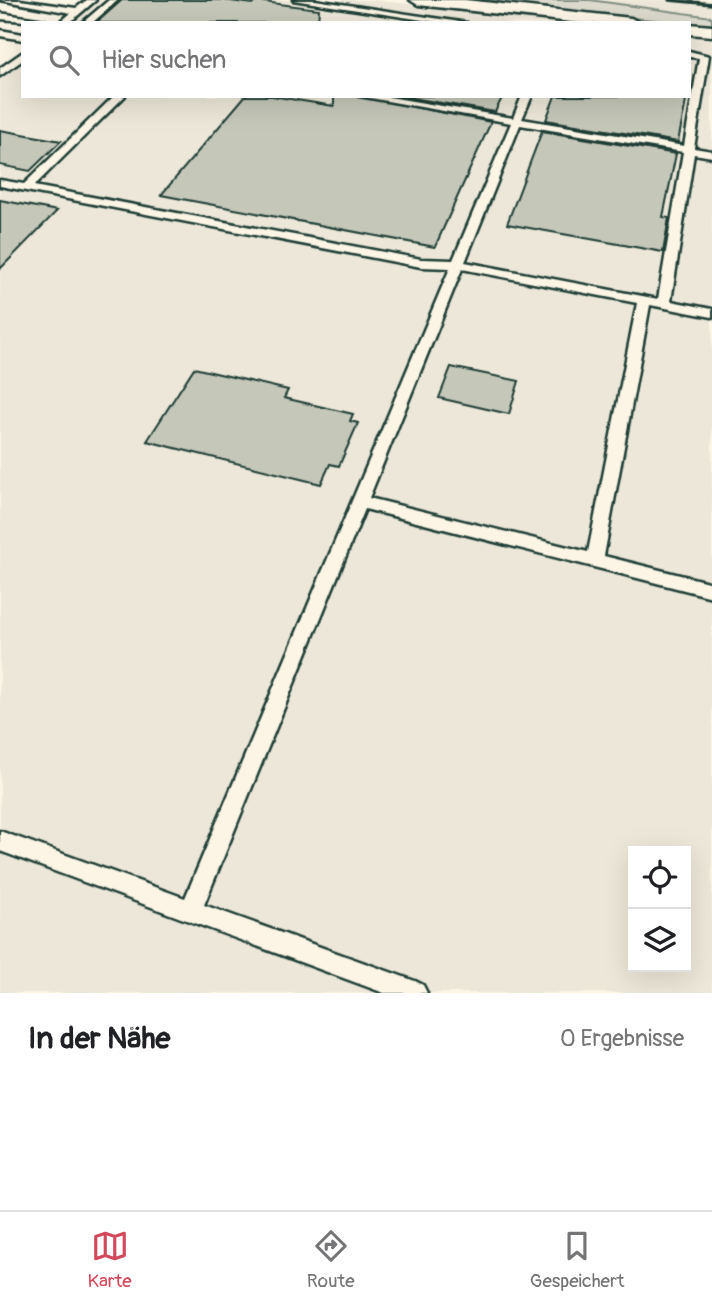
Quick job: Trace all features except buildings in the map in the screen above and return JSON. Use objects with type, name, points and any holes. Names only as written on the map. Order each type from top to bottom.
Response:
[{"type":"street","points":[[418,0],[612,21]]},
{"type":"street","points":[[691,29],[712,31]]},
{"type":"lane","points":[[4,0],[78,11]]},
{"type":"lane","points":[[66,21],[92,0]]},
{"type":"lane","points":[[88,21],[114,0]]},
{"type":"lane","points":[[297,0],[449,21]]},
{"type":"lane","points":[[0,16],[31,21]]},
{"type":"lane","points":[[0,33],[21,37]]},
{"type":"lane","points":[[664,304],[704,56],[691,54]]},
{"type":"lane","points":[[0,73],[17,56]]},
{"type":"lane","points":[[26,188],[118,98]]},
{"type":"lane","points":[[376,98],[712,154]]},
{"type":"lane","points":[[191,911],[526,98]]},
{"type":"lane","points":[[0,183],[421,263],[456,264],[712,313]]},
{"type":"lane","points":[[594,560],[644,300]]},
{"type":"lane","points":[[359,501],[712,590]]},
{"type":"lane","points":[[0,841],[415,993]]},
{"type":"shaded area","points":[[99,0],[374,0],[558,21],[73,21]]},
{"type":"shaded area","points":[[457,0],[590,0],[712,17],[712,28],[691,23],[691,21],[563,12],[548,7],[520,7]]},
{"type":"shaded area","points":[[590,0],[712,0],[712,17],[612,2]]},
{"type":"shaded area","points":[[691,36],[712,39],[712,993],[0,993],[0,79],[21,63],[21,98],[691,98]]},
{"type":"railway","points":[[669,0],[712,4]]}]
